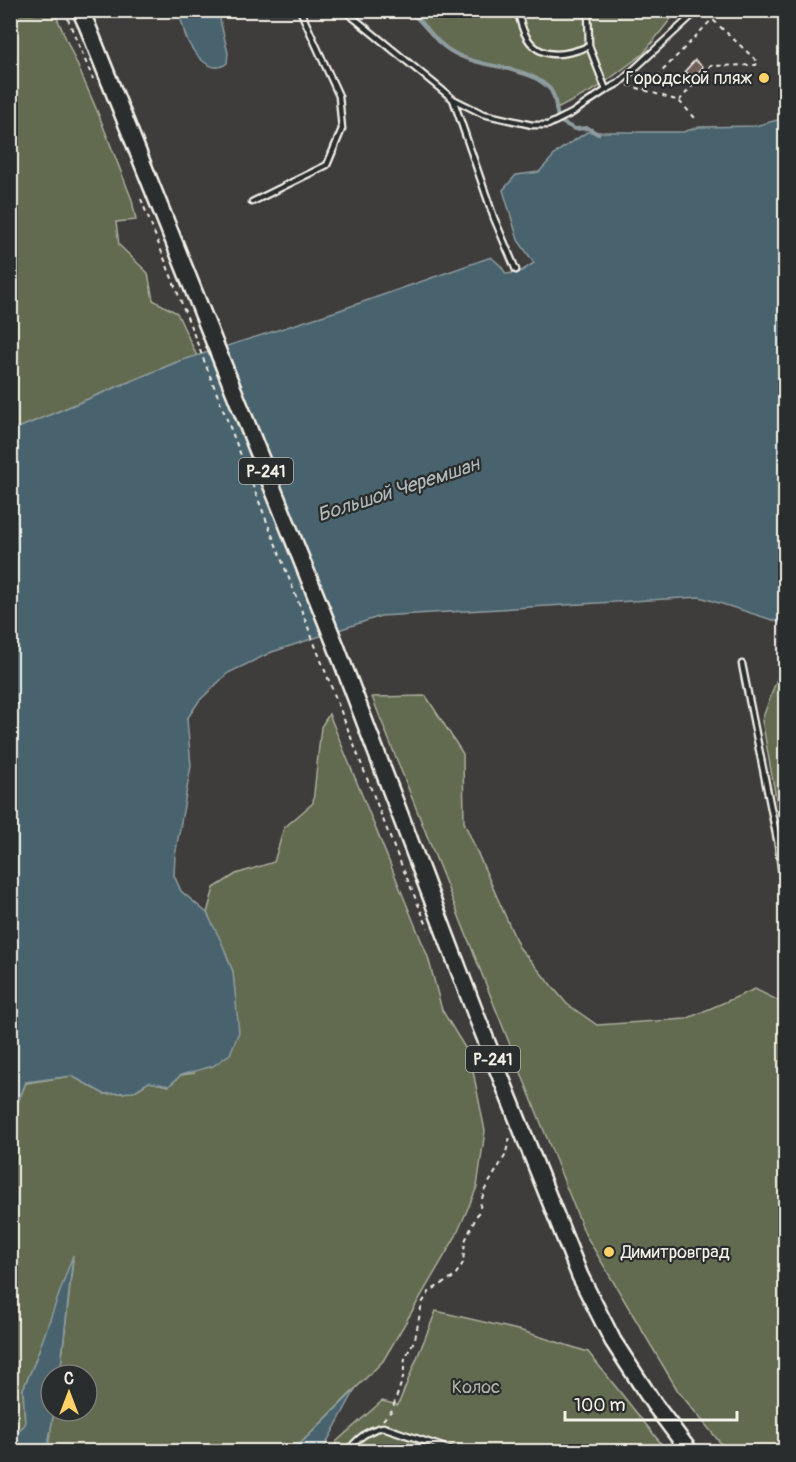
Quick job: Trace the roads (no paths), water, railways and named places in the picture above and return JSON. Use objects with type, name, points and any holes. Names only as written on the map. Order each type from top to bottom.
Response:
[{"type":"highway","name":"Р-241","points":[[80,10],[336,646],[476,1015],[580,1275],[613,1341],[654,1404],[690,1452]]},
{"type":"lane","points":[[252,202],[327,165],[342,129],[339,96],[300,10]]},
{"type":"lane","points":[[344,10],[453,99],[483,114],[532,124],[552,123],[619,83],[698,10]]},
{"type":"lane","points":[[518,10],[523,31],[529,41],[545,54],[564,54],[589,46]]},
{"type":"lane","points":[[588,10],[589,46],[606,90]]},
{"type":"lane","points":[[453,99],[494,218],[516,270]]},
{"type":"lane","points":[[742,664],[778,844],[786,904]]},
{"type":"lane","points":[[347,1452],[356,1440],[372,1429],[383,1427],[457,1452]]},
{"type":"water","points":[[177,11],[218,11],[228,53],[227,63],[216,67],[199,58],[188,42]]},
{"type":"water","name":"Большой Черемшан","points":[[785,118],[785,624],[700,597],[381,616],[272,652],[228,673],[199,701],[187,719],[191,766],[175,856],[174,875],[181,891],[207,913],[233,972],[239,1032],[230,1054],[213,1066],[181,1075],[169,1086],[149,1082],[133,1092],[104,1094],[72,1076],[26,1082],[11,1120],[11,431],[177,362],[337,311],[491,257],[506,274],[520,272],[534,263],[518,240],[503,190],[516,175],[539,172],[558,151],[587,132],[683,132],[699,127],[755,126]]},
{"type":"water","points":[[73,1255],[61,1363],[39,1363],[39,1423],[52,1423],[47,1451],[11,1451],[11,1441],[25,1424],[23,1389]]},
{"type":"water","points":[[355,1390],[322,1451],[293,1451]]},
{"type":"waterway","points":[[408,10],[441,44],[460,56],[517,71],[539,80],[553,94],[559,121],[575,129],[588,128],[598,134]]},
{"type":"place","name":"Городской пляж","points":[[764,78]]},
{"type":"place","name":"Димитровград","points":[[609,1252]]},
{"type":"park label","name":"Колос","points":[[476,1387]]}]
